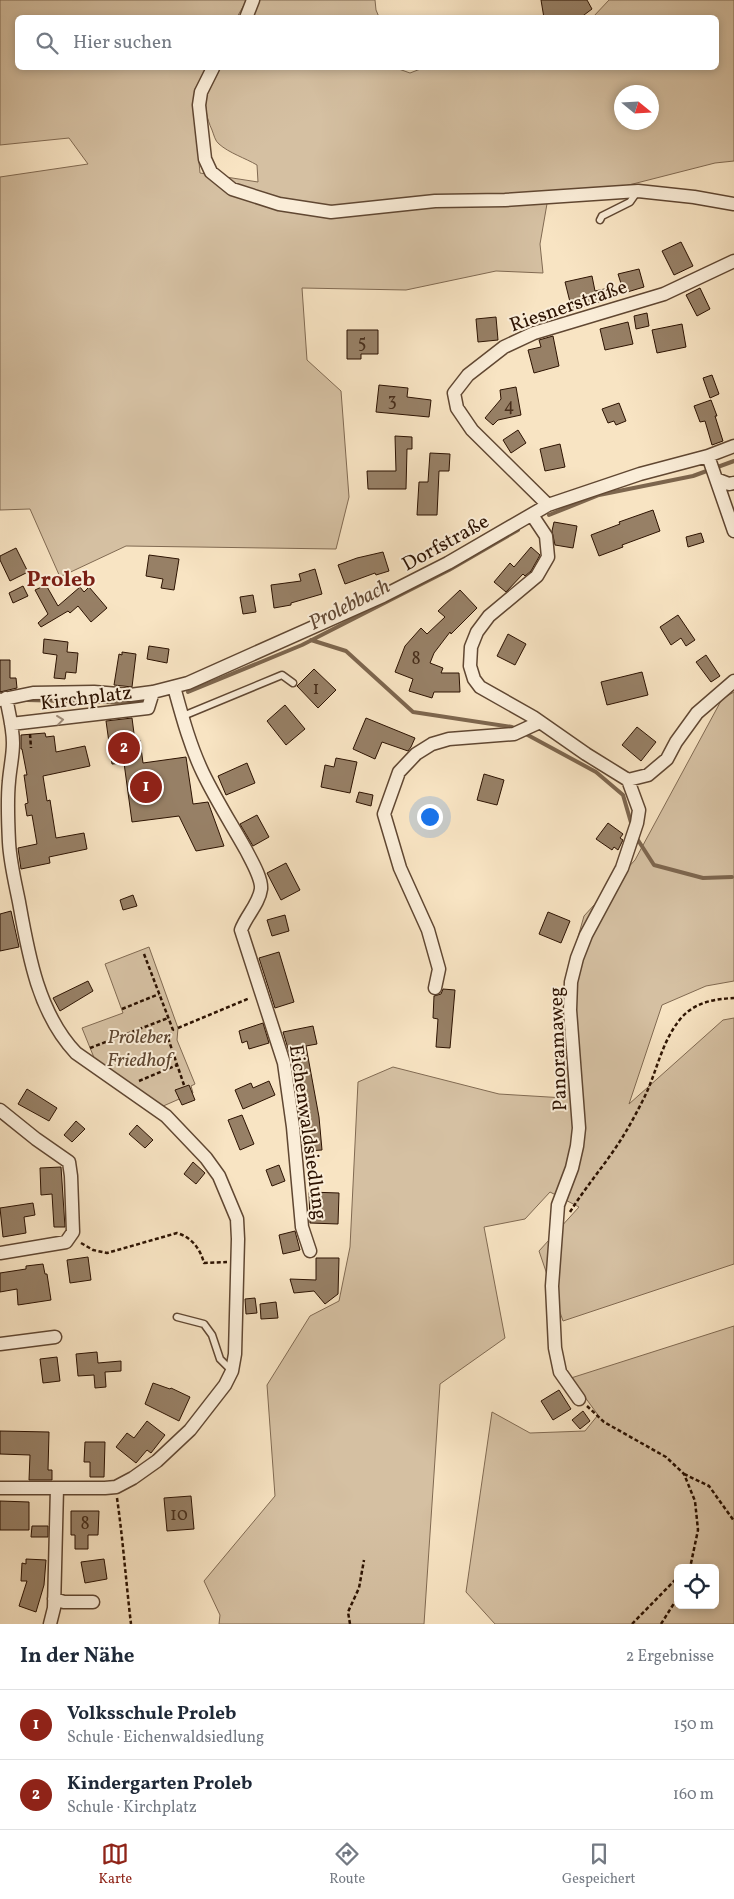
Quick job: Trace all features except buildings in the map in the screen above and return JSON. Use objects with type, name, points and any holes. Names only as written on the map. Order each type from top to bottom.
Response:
[{"type":"street","points":[[247,15],[253,0]]},
{"type":"street","points":[[212,70],[201,92],[199,105],[205,159],[211,172],[232,189],[279,204],[331,212],[435,201],[505,200],[638,192],[694,197],[734,204]]},
{"type":"street","name":"Riesnerstraße","points":[[548,505],[472,430],[457,408],[454,393],[468,375],[504,347],[534,333],[664,294],[734,262]]},
{"type":"street","name":"Dorfstraße","points":[[4,701],[33,693],[94,692],[130,694],[153,692],[188,683],[383,596],[448,563],[548,505],[640,474],[709,460],[734,446]]},
{"type":"street","points":[[709,460],[734,531]]},
{"type":"street","points":[[716,479],[729,484],[734,483]]},
{"type":"street","points":[[532,515],[546,536],[548,557],[537,576],[489,616],[477,632],[471,648],[470,666],[474,679],[480,687],[628,780],[648,775],[667,759],[676,742],[697,713],[734,681]]},
{"type":"street","name":"Eichenwaldsiedlung","points":[[174,686],[195,754],[259,878],[261,887],[258,899],[241,930],[284,1063],[294,1127],[302,1227],[310,1251]]},
{"type":"street","name":"Kirchplatz","points":[[12,724],[148,708],[153,692]]},
{"type":"street","points":[[0,1488],[116,1487],[133,1478],[157,1461],[190,1430],[225,1385],[232,1371],[235,1354],[237,1262],[236,1219],[214,1167],[166,1116],[87,1062],[64,1041],[36,981],[24,932],[9,844],[8,782],[13,742],[12,724],[4,701]]},
{"type":"street","points":[[435,988],[439,969],[428,930],[400,868],[384,814],[399,772],[416,754],[432,744],[449,739],[514,734],[536,723]]},
{"type":"street","name":"Panoramaweg","points":[[579,1398],[560,1372],[555,1348],[552,1286],[558,1206],[572,1168],[579,1128],[570,1010],[571,982],[586,934],[618,876],[637,823],[639,810],[628,780]]},
{"type":"street","points":[[0,1110],[69,1162],[73,1232],[66,1242],[0,1253]]},
{"type":"street","points":[[0,1344],[55,1337]]},
{"type":"street","points":[[50,1624],[54,1608],[57,1488]]},
{"type":"street","points":[[54,1599],[64,1602],[93,1602]]},
{"type":"lane","points":[[600,220],[602,216],[630,202],[638,192]]},
{"type":"lane","points":[[183,716],[282,675],[293,683]]},
{"type":"lane","points":[[177,1317],[204,1324],[212,1335],[220,1359],[232,1371]]},
{"type":"path","points":[[144,954],[173,1030],[168,1038],[184,1085]]},
{"type":"path","points":[[122,1009],[159,994]]},
{"type":"path","points":[[178,1028],[261,994]]},
{"type":"path","points":[[556,1223],[567,1218],[631,1123],[645,1098],[671,1033],[682,1017],[695,1006],[709,1000],[734,998]]},
{"type":"path","points":[[90,1048],[168,1018]]},
{"type":"path","points":[[128,1089],[130,1085],[177,1065]]},
{"type":"path","points":[[73,1232],[82,1244],[93,1250],[106,1253],[177,1233],[187,1236],[194,1242],[203,1257],[204,1263],[237,1262]]},
{"type":"path","points":[[579,1398],[604,1422],[666,1457],[684,1474],[709,1486],[734,1521]]},
{"type":"path","points":[[684,1474],[695,1501],[698,1530],[691,1564]]},
{"type":"path","points":[[116,1487],[131,1624]]},
{"type":"path","points":[[350,1624],[348,1612],[359,1588],[364,1560]]},
{"type":"path","points":[[632,1624],[674,1581]]},
{"type":"path","points":[[661,1624],[674,1603]]},
{"type":"green space","points":[[0,0],[247,0],[238,15],[15,15],[15,70],[207,70],[195,89],[194,107],[200,173],[258,182],[257,165],[232,153],[219,144],[206,113],[206,98],[210,83],[218,70],[402,70],[410,73],[418,70],[719,70],[719,15],[595,15],[609,0],[734,0],[734,161],[715,163],[621,187],[548,198],[540,244],[543,273],[496,271],[406,290],[302,288],[307,360],[341,391],[349,497],[336,549],[126,546],[60,577],[30,509],[0,510],[0,177],[88,164],[69,138],[0,145]]},
{"type":"green space","points":[[260,0],[375,0],[378,15],[253,15]]},
{"type":"green space","points":[[734,692],[734,981],[706,986],[662,1005],[629,1104],[723,1020],[734,1018],[734,1264],[563,1321],[539,1251],[579,1207],[550,1192],[525,1219],[484,1227],[505,1338],[440,1384],[424,1624],[219,1624],[220,1615],[204,1581],[275,1496],[267,1385],[310,1316],[339,1301],[350,1247],[358,1082],[393,1067],[499,1094],[565,1098],[556,1014],[584,916],[635,860],[722,699]]},
{"type":"green space","name":"Proleber Friedhof","points":[[149,947],[178,1028],[177,1040],[195,1084],[191,1086],[193,1093],[161,1107],[97,1065],[82,1028],[123,1013],[105,964]]},
{"type":"green space","points":[[734,1326],[734,1624],[495,1624],[466,1592],[492,1412],[530,1433],[585,1431],[598,1415],[571,1378]]},
{"type":"waterway","name":"Prolebbach","points":[[549,515],[599,495],[693,476],[734,461]]},
{"type":"waterway","name":"Prolebbach","points":[[188,692],[302,645],[449,570],[518,530]]},
{"type":"waterway","points":[[311,640],[346,651],[413,712],[517,729]]},
{"type":"waterway","name":"Prolebbach","points":[[27,700],[139,703]]},
{"type":"waterway","points":[[524,733],[596,772],[623,795],[632,826]]},
{"type":"waterway","points":[[636,837],[654,865],[703,878],[732,877]]},
{"type":"place","name":"Kindergarten Proleb","points":[[124,748]]},
{"type":"place","name":"Volksschule Proleb","points":[[146,787]]},
{"type":"district","name":"Proleb","points":[[61,578]]}]
